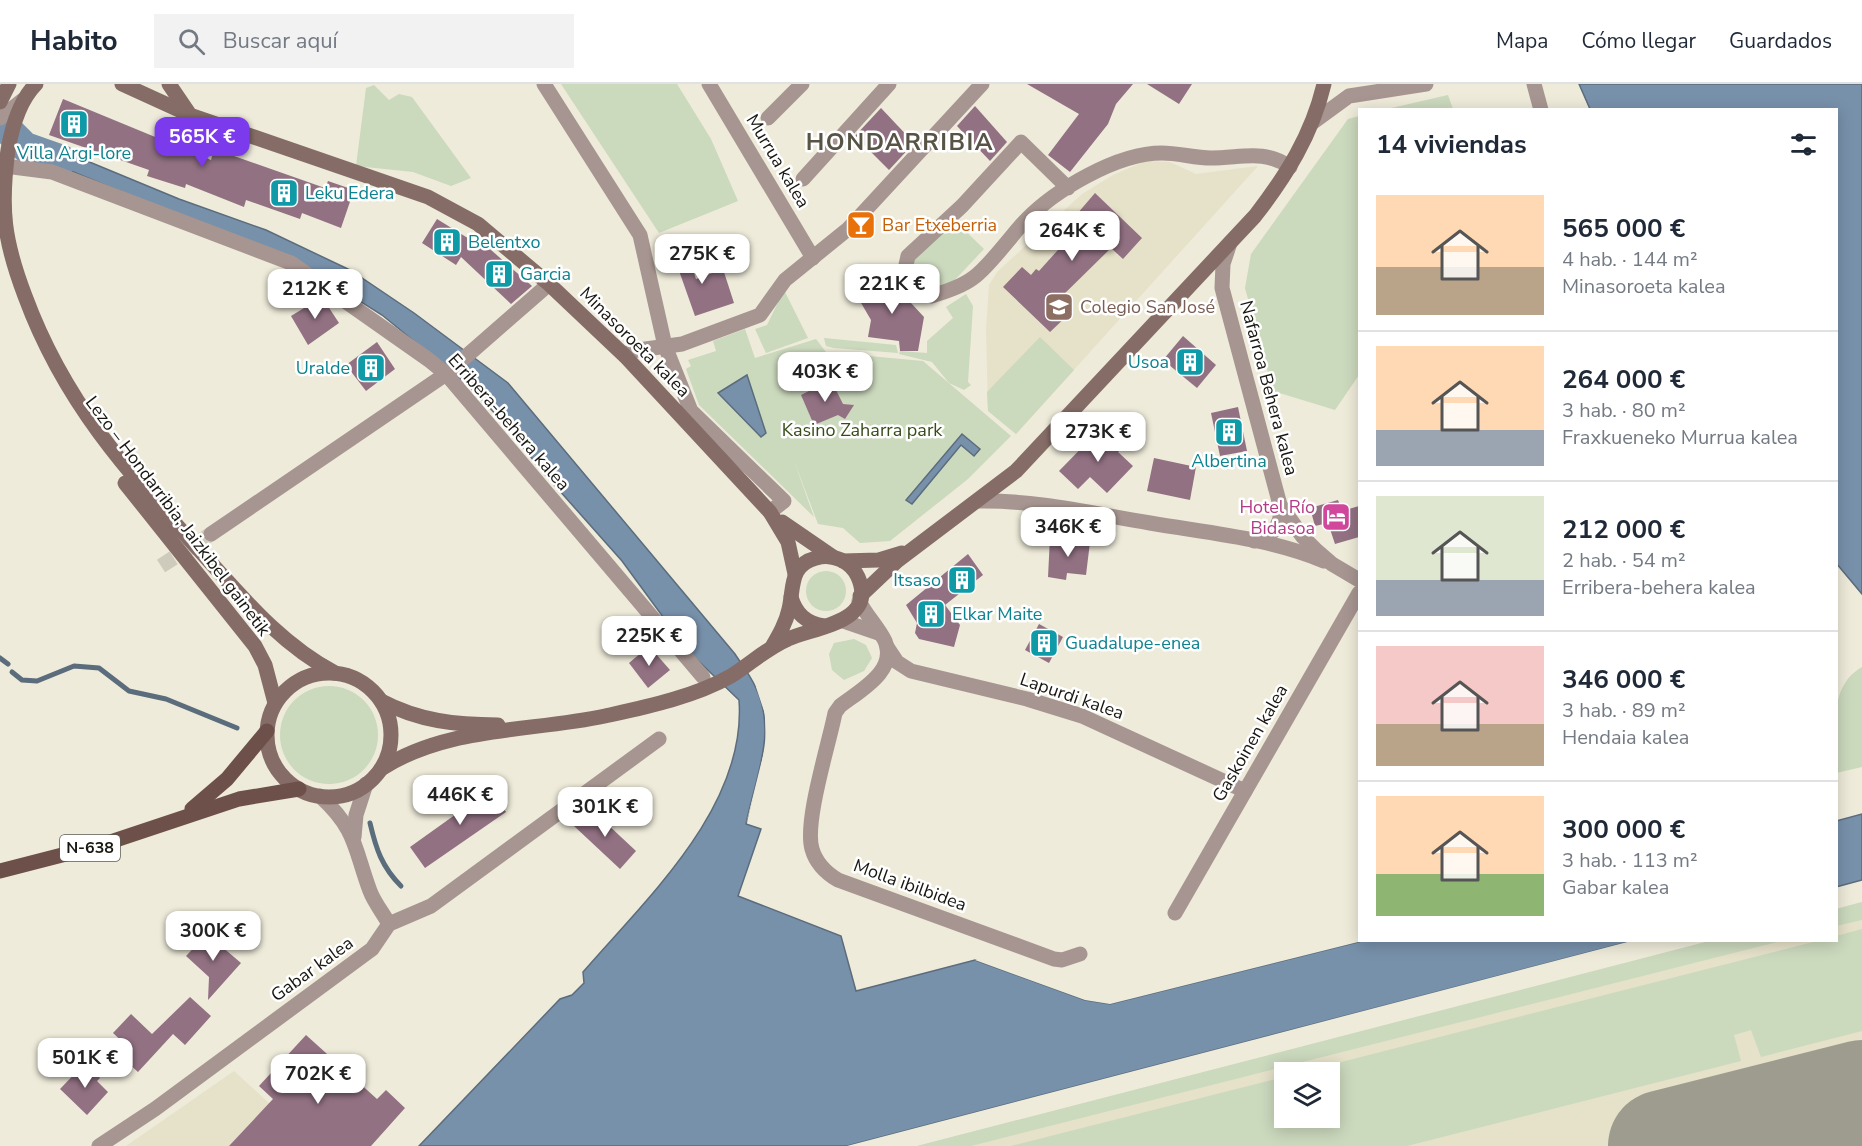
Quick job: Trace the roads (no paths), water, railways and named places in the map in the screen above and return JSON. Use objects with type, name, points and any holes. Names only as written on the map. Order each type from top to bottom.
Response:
[{"type":"main road","name":"Minasoroeta kalea","points":[[122,84],[190,115],[445,204],[478,224],[549,284],[625,356],[770,512],[802,537],[838,559]]},
{"type":"main road","points":[[169,84],[176,98],[190,115]]},
{"type":"main road","points":[[381,769],[430,744],[605,716],[730,676],[772,647],[824,626],[843,621],[851,615],[859,599],[911,550],[979,501],[1028,459],[1255,216],[1290,167],[1312,123],[1324,84]]},
{"type":"main road","name":"Lezo – Hondarribia, Jaizkibel gainetik","points":[[29,92],[6,159],[2,208],[7,249],[36,325],[68,388],[100,437],[131,476],[273,630],[302,654],[335,673]]},
{"type":"main road","name":"Lezo – Hondarribia, Jaizkibel gainetik","points":[[0,255],[28,329],[60,391],[93,442],[255,646],[265,665],[275,703]]},
{"type":"main road","name":"Minasoroeta kalea","points":[[770,512],[788,542],[795,574]]},
{"type":"main road","points":[[772,647],[785,623],[795,574],[811,559],[879,560],[911,550]]},
{"type":"main road","points":[[838,559],[857,576],[859,599]]},
{"type":"main road","points":[[791,597],[799,614],[806,620],[824,626]]},
{"type":"main road","name":"N-638","points":[[335,673],[366,685],[381,701],[387,712],[391,735],[381,769],[366,784],[345,795],[320,796],[299,789],[288,781],[275,764],[268,745],[267,731],[275,703],[294,683],[307,676],[335,673]]},
{"type":"main road","points":[[381,701],[421,718],[442,723],[546,726]]},
{"type":"main road","name":"N-638","points":[[178,818],[227,779],[267,731]]},
{"type":"main road","name":"N-638","points":[[0,871],[101,845],[239,799],[299,789]]},
{"type":"street","points":[[544,84],[640,235],[665,346],[691,411],[784,501],[770,512]]},
{"type":"street","name":"Murrua kalea","points":[[709,84],[813,258]]},
{"type":"street","points":[[768,118],[802,84]]},
{"type":"street","points":[[803,179],[889,84]]},
{"type":"street","points":[[625,356],[631,351],[682,344],[760,315],[785,280],[848,229],[982,84]]},
{"type":"street","points":[[1312,123],[1349,96],[1426,84]]},
{"type":"street","points":[[1534,84],[1540,108]]},
{"type":"street","points":[[0,118],[29,92]]},
{"type":"street","points":[[1068,188],[1021,142],[946,221],[908,256],[904,274],[915,286],[931,296],[975,278],[1044,202],[1068,188],[1082,179],[1126,159],[1161,153],[1192,158],[1260,155],[1275,157],[1290,167]]},
{"type":"street","name":"Erribera-behera kalea","points":[[6,159],[62,175],[291,263],[447,373],[700,684]]},
{"type":"street","name":"Nafarroa Behera kalea","points":[[1230,243],[1223,264],[1222,288],[1280,505],[1303,537],[1332,564],[1358,579]]},
{"type":"street","points":[[211,534],[447,373],[549,284]]},
{"type":"street","points":[[979,501],[1028,502],[1254,541],[1294,550],[1332,564]]},
{"type":"street","points":[[1254,541],[1266,537],[1276,529],[1281,517],[1280,505]]},
{"type":"street","name":"Gaskoinen kalea","points":[[1175,913],[1358,595]]},
{"type":"street","points":[[859,599],[885,646]]},
{"type":"street","points":[[843,621],[863,626],[885,646]]},
{"type":"street","name":"Lapurdi kalea","points":[[885,646],[897,662],[911,671],[1027,699],[1082,716],[1245,792]]},
{"type":"street","name":"Molla ibilbidea","points":[[885,646],[880,674],[835,713],[810,829],[816,859],[838,880],[1044,955],[1062,960],[1080,954]]},
{"type":"street","points":[[320,796],[342,819],[354,837],[370,893],[389,924],[431,906],[659,739]]},
{"type":"street","points":[[354,837],[356,815],[366,784]]},
{"type":"street","name":"Gabar kalea","points":[[99,1146],[155,1109],[372,949],[389,924]]},
{"type":"water","points":[[1579,84],[1862,84],[1862,594],[1838,565],[1838,108],[1590,108]]},
{"type":"water","points":[[29,137],[179,199],[266,230],[350,270],[414,313],[508,383],[735,654],[751,678],[762,703],[765,738],[746,824],[761,829],[738,896],[841,936],[856,991],[975,960],[1085,1000],[1110,1004],[1358,942],[1628,942],[847,1146],[419,1146],[560,999],[572,995],[584,983],[583,972],[636,913],[688,848],[710,813],[727,777],[737,739],[739,700],[688,651],[622,561],[542,471],[503,422],[469,386],[382,315],[314,272],[64,168],[23,156]]},
{"type":"water","points":[[747,375],[766,433],[761,437],[718,393]]},
{"type":"water","points":[[962,434],[980,449],[974,456],[961,445],[912,504],[906,500]]},
{"type":"water","points":[[1862,814],[1862,880],[1838,886],[1838,820]]},
{"type":"waterway","points":[[0,122],[25,147],[62,160]]},
{"type":"waterway","points":[[0,658],[8,664]]},
{"type":"waterway","points":[[12,672],[22,680],[37,681],[74,666],[99,668],[129,691],[166,699],[237,728]]},
{"type":"waterway","points":[[370,823],[381,857],[389,872],[401,886]]},
{"type":"tunnel","points":[[161,566],[211,534]]},
{"type":"place","name":"Villa Argi-lore","points":[[74,124]]},
{"type":"place","name":"Leku Edera","points":[[284,193]]},
{"type":"place","name":"Bar Etxeberria","points":[[861,225]]},
{"type":"place","name":"Belentxo","points":[[447,242]]},
{"type":"place","name":"Garcia","points":[[499,274]]},
{"type":"place","name":"Colegio San José","points":[[1059,307]]},
{"type":"place","name":"Usoa","points":[[1190,362]]},
{"type":"place","name":"Uralde","points":[[371,368]]},
{"type":"place","name":"Albertina","points":[[1229,432]]},
{"type":"place","name":"Hotel Río Bidasoa","points":[[1336,517]]},
{"type":"place","name":"Itsaso","points":[[962,580]]},
{"type":"place","name":"Elkar Maite","points":[[931,614]]},
{"type":"place","name":"Guadalupe-enea","points":[[1044,643]]},
{"type":"district","name":"HONDARRIBIA","points":[[900,142]]},
{"type":"park label","name":"Kasino Zaharra park","points":[[862,430]]}]
